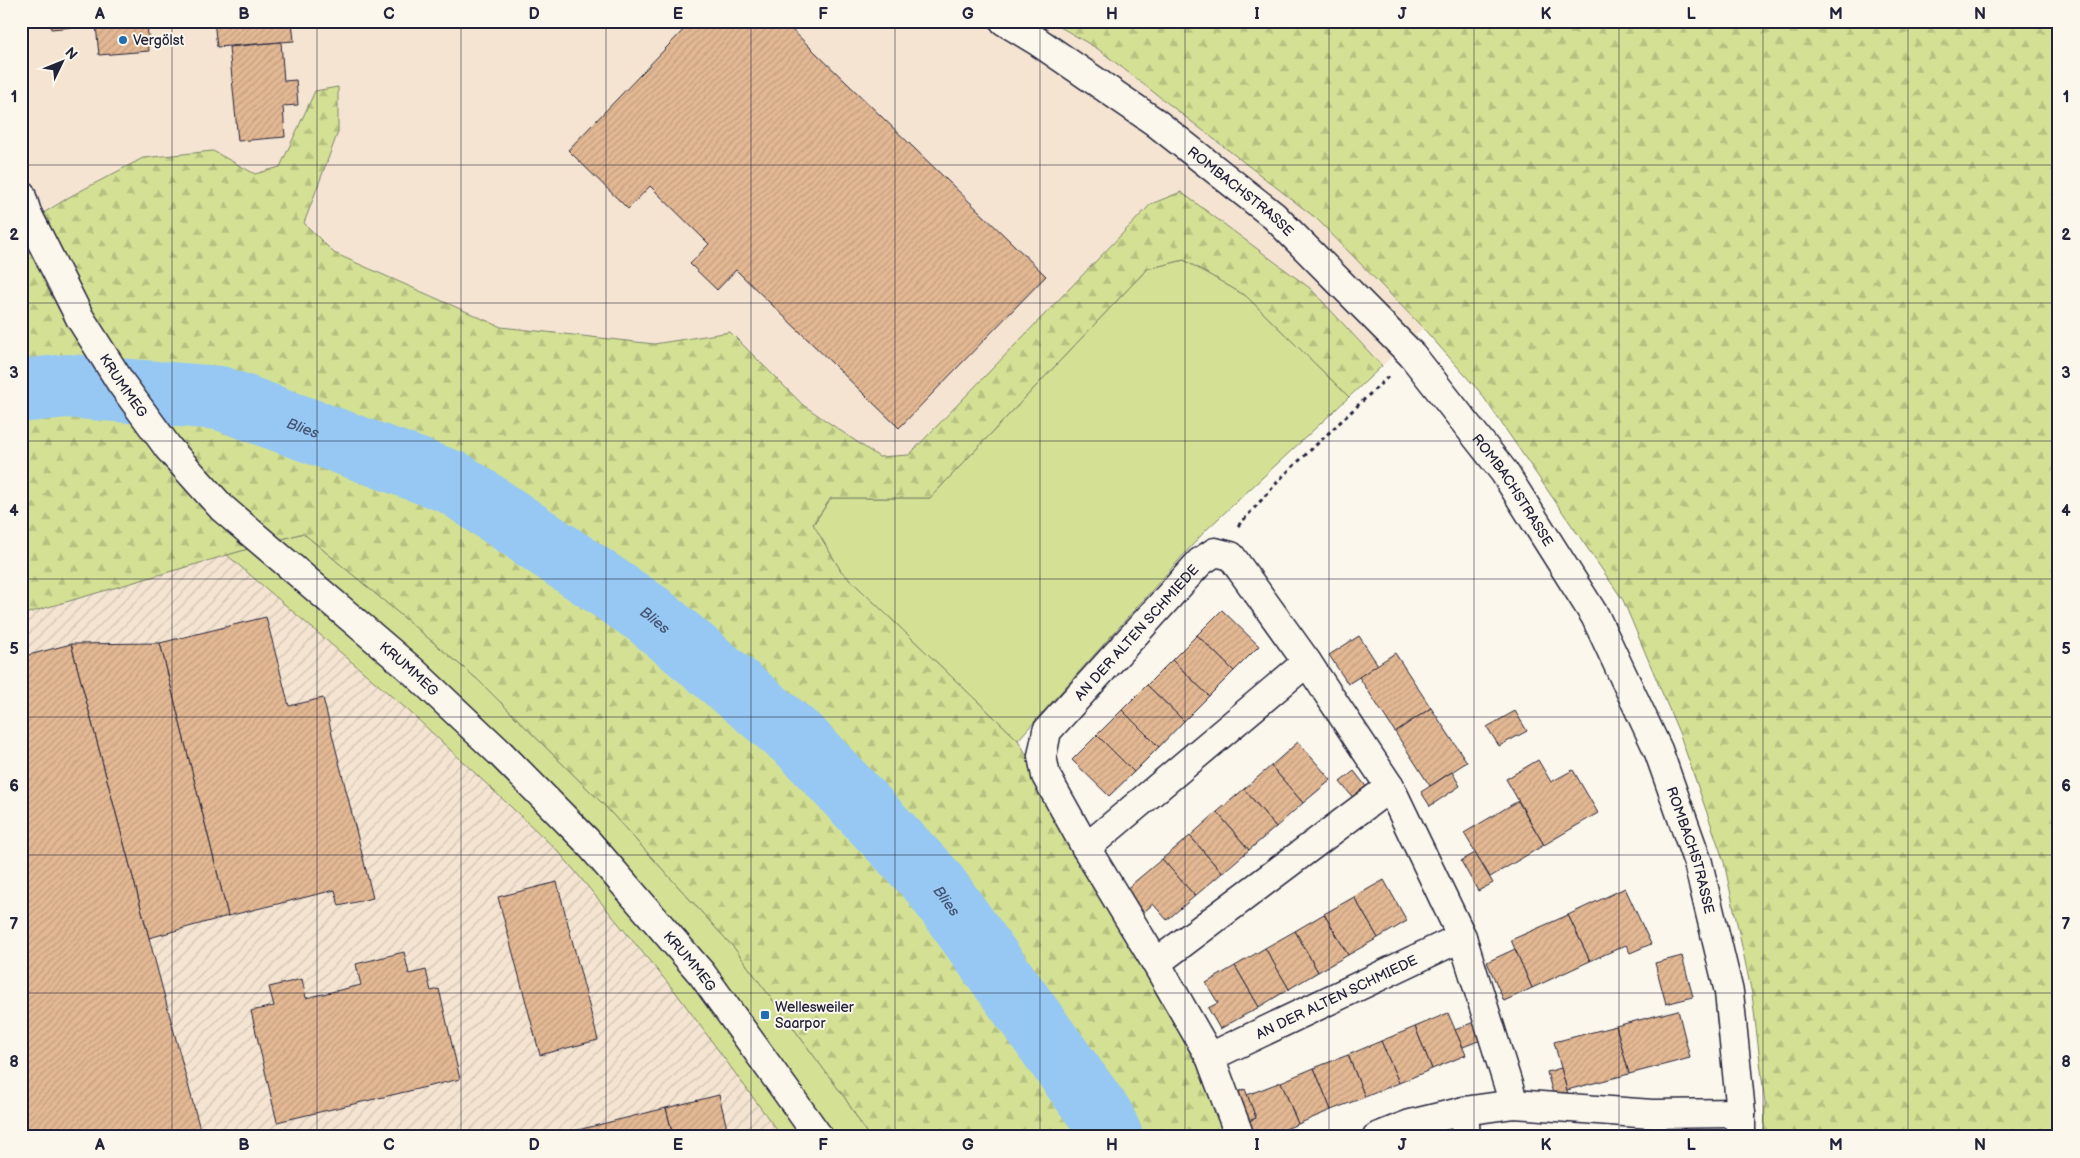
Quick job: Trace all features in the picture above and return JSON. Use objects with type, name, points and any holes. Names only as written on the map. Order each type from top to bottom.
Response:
[{"type":"street","name":"ROMBACHSTRASSE","points":[[1004,21],[1037,41],[1155,122],[1274,216],[1412,354],[1504,472],[1595,616],[1658,750],[1698,863],[1729,992],[1741,1125]]},
{"type":"street","name":"KRUMMEG","points":[[24,204],[80,318],[121,382],[169,449],[222,508],[414,672],[500,753],[586,840],[702,974],[819,1137]]},
{"type":"street","points":[[1215,552],[1231,556],[1307,662],[1390,787],[1462,937],[1514,1104]]},
{"type":"street","name":"AN DER ALTEN SCHMIEDE","points":[[1215,552],[1200,562],[1047,731],[1042,756],[1046,776],[1086,848],[1210,1057],[1240,1137]]},
{"type":"street","points":[[1086,848],[1307,662]]},
{"type":"street","points":[[1156,964],[1390,787]]},
{"type":"street","name":"AN DER ALTEN SCHMIEDE","points":[[1210,1057],[1462,937]]},
{"type":"street","points":[[1377,1137],[1410,1124],[1465,1124],[1514,1104],[1652,1114],[1741,1125]]},
{"type":"path","points":[[1215,552],[1283,476],[1412,354]]},
{"type":"shaded area","points":[[21,21],[1050,21],[1098,49],[1317,219],[1423,328],[1382,366],[1311,289],[1151,204],[909,455],[878,457],[803,405],[730,332],[654,344],[501,327],[334,253],[304,223],[338,132],[315,91],[280,167],[255,174],[213,151],[143,158],[71,196],[21,227]]},
{"type":"shaded area","points":[[227,555],[410,712],[559,852],[677,994],[782,1137],[21,1137],[21,615]]},
{"type":"green space","points":[[1050,21],[2059,21],[2059,1137],[1764,1137],[1765,1103],[1752,994],[1724,862],[1680,735],[1623,600],[1480,392],[1423,328],[1317,219],[1098,49]]},
{"type":"green space","points":[[338,87],[338,132],[304,223],[334,253],[501,327],[654,344],[730,332],[803,405],[879,457],[909,455],[1151,204],[1181,192],[1311,289],[1382,366],[1349,397],[1246,296],[1184,260],[1147,269],[930,498],[831,498],[813,524],[841,571],[1018,740],[1203,1061],[1232,1137],[869,1137],[845,1098],[735,949],[605,806],[477,679],[303,533],[21,615],[21,227],[71,196],[143,158],[213,151],[255,174],[280,167],[315,91]]},
{"type":"green space","points":[[1184,260],[1246,296],[1349,397],[1205,531],[1018,740],[841,571],[813,525],[831,498],[930,498],[1147,269]]},
{"type":"green space","points":[[303,533],[477,679],[605,806],[735,949],[845,1098],[869,1137],[782,1137],[677,994],[559,852],[410,712],[227,555]]},
{"type":"building","name":"Vergölst","points":[[51,21],[147,21],[149,51],[99,55],[96,25],[51,29]]},
{"type":"building","points":[[214,21],[292,21],[294,41],[217,47]]},
{"type":"building","points":[[692,21],[783,21],[1046,276],[899,428],[736,270],[717,290],[690,264],[709,244],[650,186],[628,209],[568,150]]},
{"type":"building","points":[[281,42],[284,81],[296,80],[298,105],[283,106],[285,137],[238,141],[229,47]]},
{"type":"building","points":[[1222,610],[1259,646],[1234,671],[1197,635]]},
{"type":"building","points":[[266,617],[289,706],[323,698],[373,898],[339,906],[335,890],[228,916],[160,643]]},
{"type":"building","points":[[1197,635],[1234,671],[1209,696],[1172,660]]},
{"type":"building","points":[[1359,636],[1378,665],[1348,684],[1329,655]]},
{"type":"building","points":[[160,643],[228,916],[149,938],[71,644]]},
{"type":"building","points":[[71,644],[202,1137],[21,1137],[21,657]]},
{"type":"building","points":[[1395,653],[1431,708],[1395,732],[1359,677]]},
{"type":"building","points":[[1172,660],[1209,696],[1184,721],[1147,685]]},
{"type":"building","points":[[1147,685],[1184,721],[1159,747],[1122,710]]},
{"type":"building","points":[[1431,708],[1467,762],[1430,786],[1395,732]]},
{"type":"building","points":[[1122,710],[1159,747],[1134,772],[1097,735]]},
{"type":"building","points":[[1515,711],[1527,731],[1499,746],[1487,727]]},
{"type":"building","points":[[1097,735],[1134,772],[1109,796],[1072,760]]},
{"type":"building","points":[[1298,742],[1331,780],[1303,803],[1271,766]]},
{"type":"building","points":[[1538,760],[1551,782],[1573,770],[1598,813],[1544,845],[1506,779]]},
{"type":"building","points":[[1271,766],[1303,803],[1276,827],[1244,789]]},
{"type":"building","points":[[1354,771],[1368,789],[1355,800],[1340,782]]},
{"type":"building","points":[[1452,772],[1460,786],[1430,806],[1421,792]]},
{"type":"building","points":[[1244,789],[1276,827],[1249,850],[1217,812]]},
{"type":"building","points":[[1518,801],[1544,845],[1490,877],[1464,833]]},
{"type":"building","points":[[1217,812],[1249,850],[1222,873],[1190,836]]},
{"type":"building","points":[[1190,836],[1222,873],[1195,896],[1162,859]]},
{"type":"building","points":[[1475,853],[1493,883],[1478,891],[1461,861]]},
{"type":"building","points":[[1162,859],[1195,896],[1167,920],[1153,904],[1144,912],[1125,890]]},
{"type":"building","points":[[1384,880],[1407,921],[1378,938],[1354,897]]},
{"type":"building","points":[[557,882],[598,1040],[540,1055],[498,897]]},
{"type":"building","points":[[1625,888],[1651,944],[1630,953],[1626,945],[1590,961],[1568,915]]},
{"type":"building","points":[[1354,897],[1378,938],[1348,955],[1324,914]]},
{"type":"building","points":[[1324,914],[1348,955],[1318,972],[1295,931]]},
{"type":"building","points":[[1568,915],[1590,961],[1532,988],[1511,940]]},
{"type":"building","points":[[1295,931],[1318,972],[1289,989],[1265,948]]},
{"type":"building","points":[[1265,948],[1289,989],[1259,1007],[1235,966]]},
{"type":"building","points":[[1515,949],[1532,988],[1504,1001],[1487,962]]},
{"type":"building","points":[[404,952],[409,974],[426,970],[431,991],[439,989],[460,1079],[277,1122],[251,1011],[274,1006],[269,987],[302,979],[306,998],[361,985],[356,964]]},
{"type":"building","points":[[1682,956],[1693,997],[1666,1004],[1655,963]]},
{"type":"building","points":[[1235,966],[1259,1007],[1220,1029],[1208,1008],[1218,1003],[1206,983]]},
{"type":"building","points":[[1678,1010],[1690,1058],[1629,1074],[1616,1026]]},
{"type":"building","points":[[1448,1013],[1466,1055],[1432,1069],[1415,1027]]},
{"type":"building","points":[[1476,1021],[1483,1039],[1463,1047],[1455,1030]]},
{"type":"building","points":[[1616,1026],[1629,1074],[1567,1090],[1554,1042]]},
{"type":"building","points":[[1415,1027],[1432,1069],[1399,1083],[1381,1041]]},
{"type":"building","points":[[1381,1041],[1399,1083],[1365,1097],[1348,1055]]},
{"type":"building","points":[[1348,1055],[1365,1097],[1331,1110],[1314,1068]]},
{"type":"building","points":[[1314,1068],[1331,1110],[1298,1124],[1281,1082]]},
{"type":"building","points":[[1561,1068],[1569,1098],[1555,1101],[1547,1072]]},
{"type":"building","points":[[1281,1082],[1298,1124],[1266,1137],[1250,1137],[1244,1123],[1256,1118],[1247,1095]]},
{"type":"building","points":[[1245,1089],[1256,1118],[1244,1123],[1233,1094]]},
{"type":"building","points":[[719,1095],[729,1137],[673,1137],[666,1108]]},
{"type":"building","points":[[666,1108],[673,1137],[550,1137]]},
{"type":"waterway","name":"Blies","points":[[21,391],[66,386],[220,398],[454,483],[649,615],[801,742],[933,882],[1102,1117],[1111,1137]]},
{"type":"place","name":"Vergölst","points":[[123,40]]},
{"type":"place","name":"Wellesweiler Saarpor","points":[[765,1015]]}]
